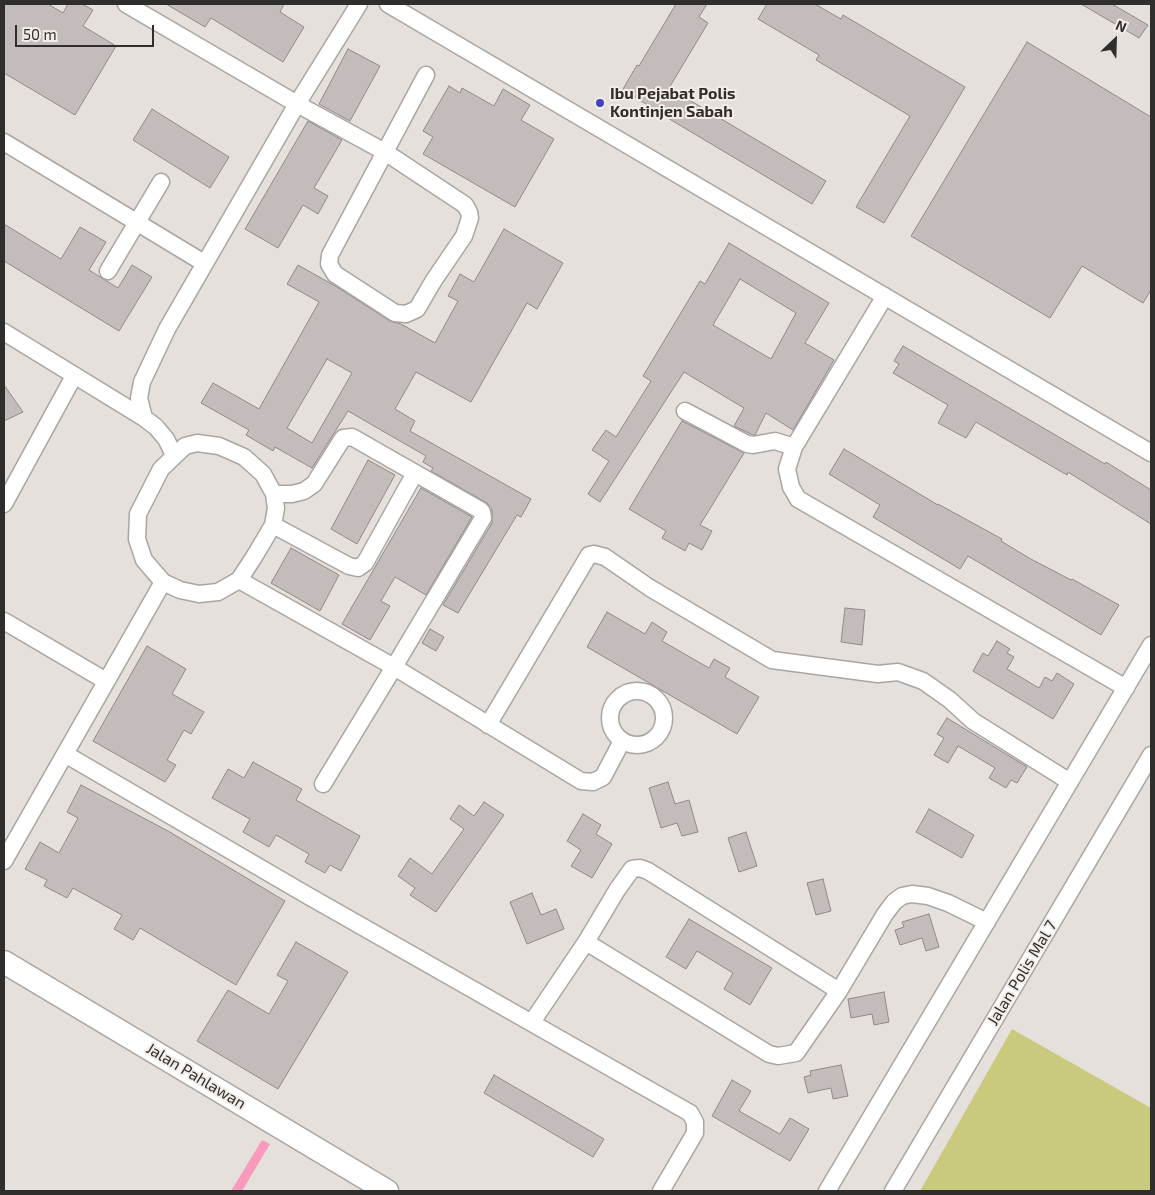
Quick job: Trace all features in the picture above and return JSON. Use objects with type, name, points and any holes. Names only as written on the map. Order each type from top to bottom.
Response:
[{"type":"street","points":[[126,4],[297,104],[385,152],[465,205],[470,212],[470,218],[464,236],[417,309],[406,314],[396,312],[335,274],[330,264],[330,255],[385,152],[426,75]]},
{"type":"street","points":[[144,418],[139,398],[146,371],[167,329],[297,104],[359,4]]},
{"type":"street","points":[[388,4],[1151,453]]},
{"type":"street","points":[[4,142],[204,264]]},
{"type":"street","points":[[108,271],[161,182]]},
{"type":"street","points":[[885,296],[794,447],[787,469],[791,487],[798,499],[1126,688]]},
{"type":"street","points":[[4,332],[144,418],[156,427],[166,439],[174,455]]},
{"type":"street","points":[[4,504],[74,376]]},
{"type":"street","points":[[685,411],[747,444],[753,445],[776,441],[794,447]]},
{"type":"street","points":[[274,494],[292,494],[304,491],[314,484],[341,442],[347,437],[357,440],[416,473],[480,510],[483,515],[323,784]]},
{"type":"street","points":[[198,442],[219,446],[244,457],[263,474],[274,494],[276,508],[273,525],[239,580],[218,592],[199,594],[180,590],[163,582],[144,560],[137,539],[138,514],[160,469],[174,455],[185,446],[198,442]]},
{"type":"street","points":[[273,525],[349,566],[358,568],[365,563],[416,473]]},
{"type":"street","points":[[488,725],[589,555],[594,554],[605,557],[650,588],[772,660],[878,674],[898,672],[923,682],[950,700],[973,720],[1070,782]]},
{"type":"street","points":[[239,580],[394,667],[581,781],[599,781],[604,777],[622,741]]},
{"type":"street","points":[[4,861],[163,582]]},
{"type":"street","points":[[4,621],[106,681]]},
{"type":"street","points":[[827,1191],[1151,645]]},
{"type":"street","points":[[65,754],[305,894],[690,1113],[696,1128],[661,1191]]},
{"type":"street","name":"Jalan Polis Mal 7","points":[[893,1191],[1151,755]]},
{"type":"street","points":[[532,1022],[586,942],[628,874],[632,869],[640,868],[648,871],[840,991]]},
{"type":"street","points":[[586,942],[768,1054],[778,1056],[796,1054],[840,991],[885,914],[894,902],[902,896],[912,894],[928,896],[948,903],[987,922]]},
{"type":"street","name":"Jalan Pahlawan","points":[[4,962],[387,1191]]},
{"type":"green space","points":[[1012,1029],[1151,1108],[1151,1191],[920,1191]]},
{"type":"shaded area","points":[[262,1140],[270,1144],[242,1191],[231,1191]]},
{"type":"building","points":[[4,4],[48,4],[63,13],[68,4],[82,4],[93,10],[83,26],[116,46],[75,115],[4,73]]},
{"type":"building","points":[[166,4],[284,4],[280,12],[304,27],[283,62],[211,18],[205,27]]},
{"type":"building","points":[[676,4],[707,4],[699,17],[708,23],[669,88],[826,181],[812,204],[661,114],[623,89]]},
{"type":"building","points":[[767,4],[815,4],[841,19],[843,15],[965,87],[884,223],[856,207],[910,116],[816,60],[819,55],[758,19]]},
{"type":"building","points":[[1081,4],[1112,4],[1148,25],[1139,38]]},
{"type":"building","points":[[1027,42],[1151,117],[1151,290],[1143,303],[1082,266],[1050,318],[911,236]]},
{"type":"building","points":[[348,49],[380,66],[350,121],[319,104]]},
{"type":"building","points":[[449,86],[460,93],[462,88],[494,106],[503,89],[530,105],[521,120],[554,139],[515,207],[423,154],[433,137],[423,131]]},
{"type":"building","points":[[152,109],[229,157],[210,188],[133,140]]},
{"type":"building","points":[[308,121],[342,140],[314,188],[328,196],[318,214],[303,205],[278,248],[245,229]]},
{"type":"building","points":[[4,224],[61,259],[80,227],[106,242],[89,270],[118,288],[132,265],[152,277],[119,331],[4,261]]},
{"type":"building","points":[[504,229],[563,263],[537,309],[527,303],[471,402],[416,372],[395,409],[415,421],[410,431],[531,499],[521,517],[517,515],[458,613],[443,605],[492,523],[492,510],[487,503],[431,471],[433,468],[423,462],[426,456],[348,411],[312,468],[275,447],[273,451],[246,435],[249,430],[201,403],[213,383],[259,409],[319,302],[287,284],[298,265],[390,321],[401,324],[435,343],[458,301],[448,296],[460,274],[474,282]],"holes":[[[327,359],[352,373],[312,443],[287,428]]]},
{"type":"building","points":[[729,243],[829,303],[805,343],[834,360],[793,430],[766,413],[755,435],[734,426],[744,408],[684,372],[600,502],[588,494],[609,461],[592,450],[606,430],[616,437],[651,381],[643,376],[700,281],[705,284]],"holes":[[[740,279],[796,313],[771,359],[713,325]]]},
{"type":"building","points":[[903,346],[1105,464],[1106,462],[1151,490],[1151,524],[1068,472],[1067,475],[976,422],[966,438],[938,423],[948,405],[893,373],[899,364],[894,361]]},
{"type":"building","points":[[4,385],[23,412],[4,421]]},
{"type":"building","points":[[682,421],[744,453],[700,525],[712,531],[702,550],[689,543],[685,551],[662,538],[666,531],[629,509]]},
{"type":"building","points":[[844,449],[938,505],[1002,539],[1001,541],[1029,558],[1119,605],[1101,635],[968,556],[960,569],[873,517],[880,505],[829,474]]},
{"type":"building","points":[[368,460],[395,475],[357,544],[331,529]]},
{"type":"building","points":[[421,488],[472,517],[426,595],[395,577],[381,601],[390,606],[370,640],[342,624]]},
{"type":"building","points":[[291,548],[339,575],[320,611],[271,583]]},
{"type":"building","points":[[845,608],[865,610],[862,645],[841,642]]},
{"type":"building","points":[[607,612],[645,634],[652,622],[667,632],[662,641],[709,668],[714,659],[730,668],[725,677],[759,697],[737,734],[587,647]]},
{"type":"building","points":[[430,629],[444,637],[436,651],[422,643]]},
{"type":"building","points":[[997,641],[1010,649],[1007,653],[1014,657],[1007,669],[1039,688],[1045,677],[1052,681],[1057,673],[1074,684],[1053,719],[973,671],[983,653],[988,656]]},
{"type":"building","points":[[147,646],[186,669],[172,694],[204,712],[191,734],[184,730],[167,760],[176,765],[165,782],[93,741]]},
{"type":"building","points":[[947,718],[1027,767],[1017,783],[1011,780],[1006,788],[989,778],[995,768],[958,746],[948,763],[934,755],[944,738],[937,734]]},
{"type":"building","points":[[253,762],[302,789],[296,800],[360,836],[341,871],[330,865],[325,873],[305,862],[309,854],[276,835],[269,847],[243,832],[250,819],[212,798],[228,769],[244,778]]},
{"type":"building","points":[[668,782],[675,804],[689,800],[698,832],[682,836],[677,823],[661,828],[649,788]]},
{"type":"building","points":[[81,785],[168,831],[285,901],[236,985],[140,928],[133,940],[114,929],[122,915],[73,888],[67,898],[44,886],[47,880],[25,869],[40,842],[59,853],[78,818],[67,812]]},
{"type":"building","points":[[484,802],[504,815],[436,912],[410,895],[415,888],[398,876],[410,858],[432,874],[464,829],[450,819],[459,805],[474,816]]},
{"type":"building","points":[[929,809],[974,835],[962,858],[916,832]]},
{"type":"building","points":[[583,814],[601,825],[596,834],[612,844],[592,878],[571,866],[581,850],[567,841]]},
{"type":"building","points":[[746,832],[757,866],[739,872],[728,838]]},
{"type":"building","points":[[823,879],[831,911],[816,915],[807,883]]},
{"type":"building","points":[[532,893],[541,915],[556,909],[564,929],[527,944],[510,902]]},
{"type":"building","points":[[929,914],[939,947],[926,951],[922,938],[900,945],[895,930],[904,927],[902,922]]},
{"type":"building","points":[[689,919],[772,968],[750,1005],[724,989],[733,973],[697,951],[686,969],[666,957]]},
{"type":"building","points":[[296,942],[348,972],[278,1089],[197,1041],[228,990],[269,1014],[288,981],[277,975]]},
{"type":"building","points":[[884,992],[889,1022],[874,1025],[872,1014],[851,1018],[848,999]]},
{"type":"building","points":[[841,1065],[848,1096],[833,1099],[831,1088],[808,1093],[804,1077],[811,1075],[810,1071]]},
{"type":"building","points":[[494,1075],[604,1139],[593,1157],[484,1093]]},
{"type":"building","points":[[732,1080],[751,1091],[739,1111],[780,1134],[790,1118],[809,1129],[790,1161],[712,1116]]},
{"type":"place","name":"Ibu Pejabat Polis Kontinjen Sabah","points":[[600,103]]}]
